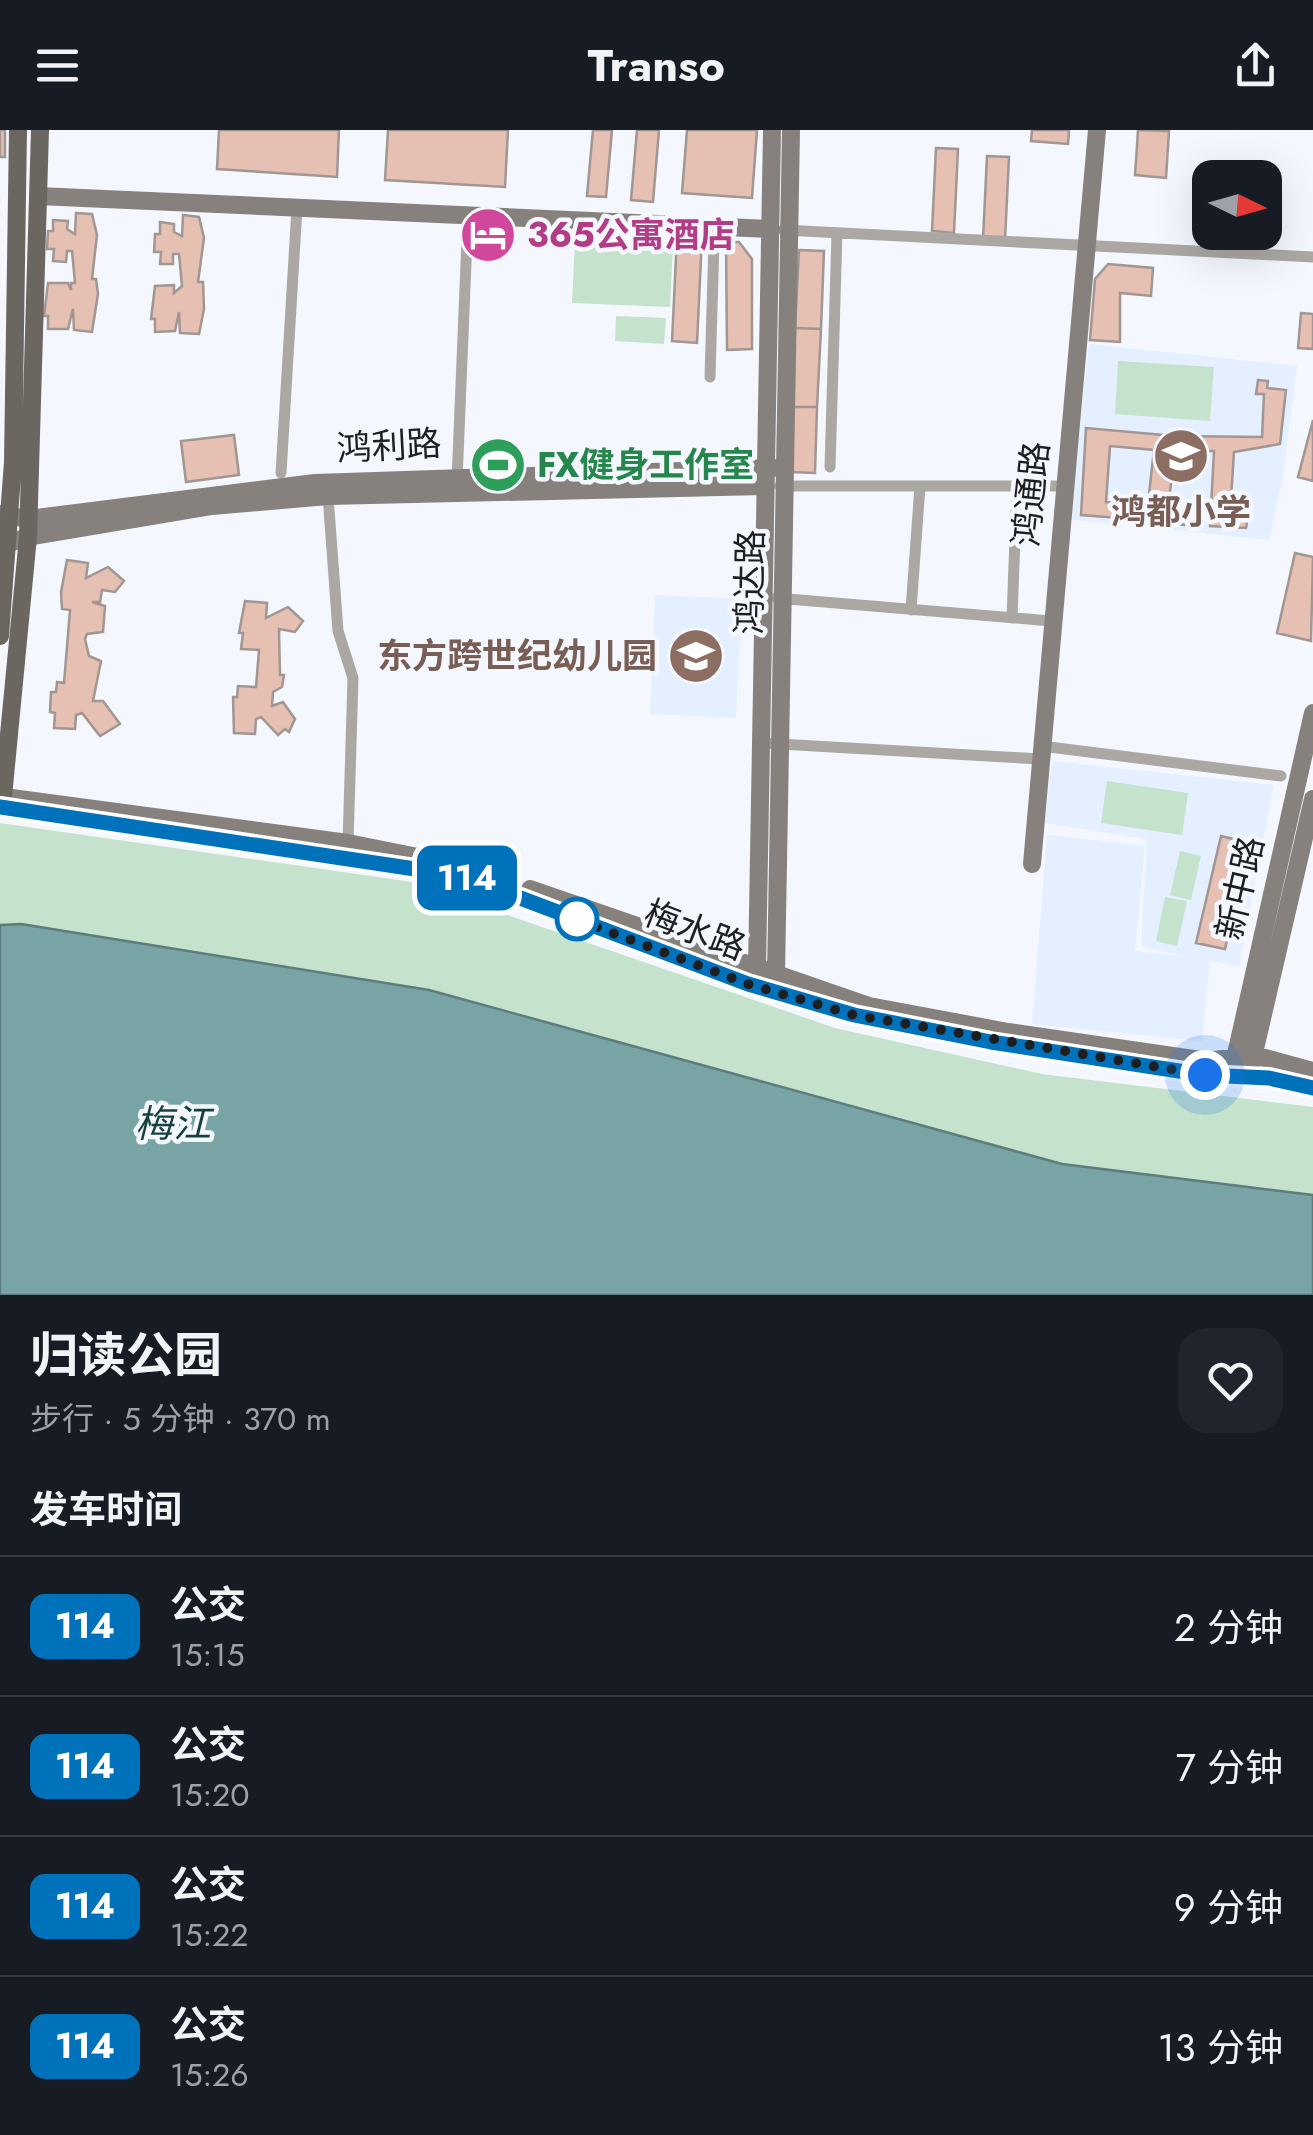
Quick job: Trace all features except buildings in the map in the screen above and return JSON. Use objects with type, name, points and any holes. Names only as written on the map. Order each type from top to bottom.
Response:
[{"type":"main road","points":[[16,522],[9,193],[18,130]]},
{"type":"main road","points":[[1,802],[40,130]]},
{"type":"main road","points":[[0,636],[4,546]]},
{"type":"street","name":"鸿达路","points":[[772,130],[780,230]]},
{"type":"street","name":"鸿达路","points":[[776,975],[771,744],[775,477],[780,230],[791,130]]},
{"type":"street","name":"鸿通路","points":[[1032,864],[1096,130]]},
{"type":"street","points":[[38,196],[1313,257]]},
{"type":"street","points":[[281,473],[297,208]]},
{"type":"street","points":[[456,483],[468,216]]},
{"type":"street","points":[[830,467],[837,233]]},
{"type":"street","points":[[710,376],[714,242]]},
{"type":"street","points":[[0,478],[14,462]]},
{"type":"street","points":[[775,477],[920,486],[1064,486]]},
{"type":"street","name":"鸿利路","points":[[16,522],[213,493],[456,483],[775,477]]},
{"type":"street","name":"鸿利路","points":[[16,522],[456,483]]},
{"type":"street","points":[[911,610],[920,486]]},
{"type":"street","points":[[1012,618],[1017,486]]},
{"type":"street","points":[[328,496],[338,631],[353,678],[348,842]]},
{"type":"street","points":[[4,546],[16,522]]},
{"type":"street","points":[[773,598],[1051,621]]},
{"type":"street","name":"新中路","points":[[1240,1077],[1313,713]]},
{"type":"street","points":[[771,744],[1040,753],[1281,776]]},
{"type":"street","name":"鸿达路","points":[[757,968],[771,744]]},
{"type":"street","name":"新中路","points":[[1244,1056],[1313,798]]},
{"type":"street","name":"梅水路","points":[[1,802],[348,842],[462,866],[868,1006],[1208,1060],[1244,1056],[1313,1071]]},
{"type":"street","name":"梅水路","points":[[1,802],[462,876],[748,984],[854,1015],[991,1042],[1313,1088]]},
{"type":"shaded area","name":"鸿都小学","points":[[1089,344],[1297,366],[1282,482],[1269,540],[1070,519]]},
{"type":"shaded area","name":"东方跨世纪幼儿园","points":[[655,595],[742,599],[736,718],[650,714]]},
{"type":"shaded area","points":[[1052,761],[1274,785],[1239,966],[1210,961],[1202,1041],[1032,1024],[1047,835],[1145,846],[1135,951],[1184,956],[1141,946],[1147,839],[1045,823]]},
{"type":"green space","points":[[575,240],[673,244],[670,307],[572,303]]},
{"type":"green space","points":[[616,316],[666,318],[664,344],[615,341]]},
{"type":"green space","points":[[1118,361],[1214,367],[1210,421],[1115,414]]},
{"type":"green space","points":[[1107,781],[1188,793],[1182,835],[1101,823]]},
{"type":"green space","points":[[0,823],[412,882],[835,1028],[1042,1074],[1313,1107],[1313,1195],[1062,1164],[429,990],[21,924],[0,925]]},
{"type":"green space","points":[[1180,851],[1201,856],[1191,900],[1170,895]]},
{"type":"green space","points":[[1165,897],[1187,901],[1177,946],[1156,941]]},
{"type":"water","name":"梅江","points":[[21,924],[429,990],[1062,1164],[1313,1195],[1313,1295],[0,1295],[0,925]]},
{"type":"bus line","name":"114","points":[[0,807],[462,876],[748,984],[854,1015],[991,1042],[1205,1075],[1269,1078],[1313,1088]]},
{"type":"place","name":"365公寓酒店","points":[[488,235]]},
{"type":"place","name":"鸿都小学","points":[[1181,456]]},
{"type":"place","name":"FX健身工作室","points":[[498,465]]},
{"type":"place","name":"东方跨世纪幼儿园","points":[[696,656]]},
{"type":"route","points":[[577,919],[570,917],[748,984],[854,1015],[991,1042],[1205,1075]]}]
